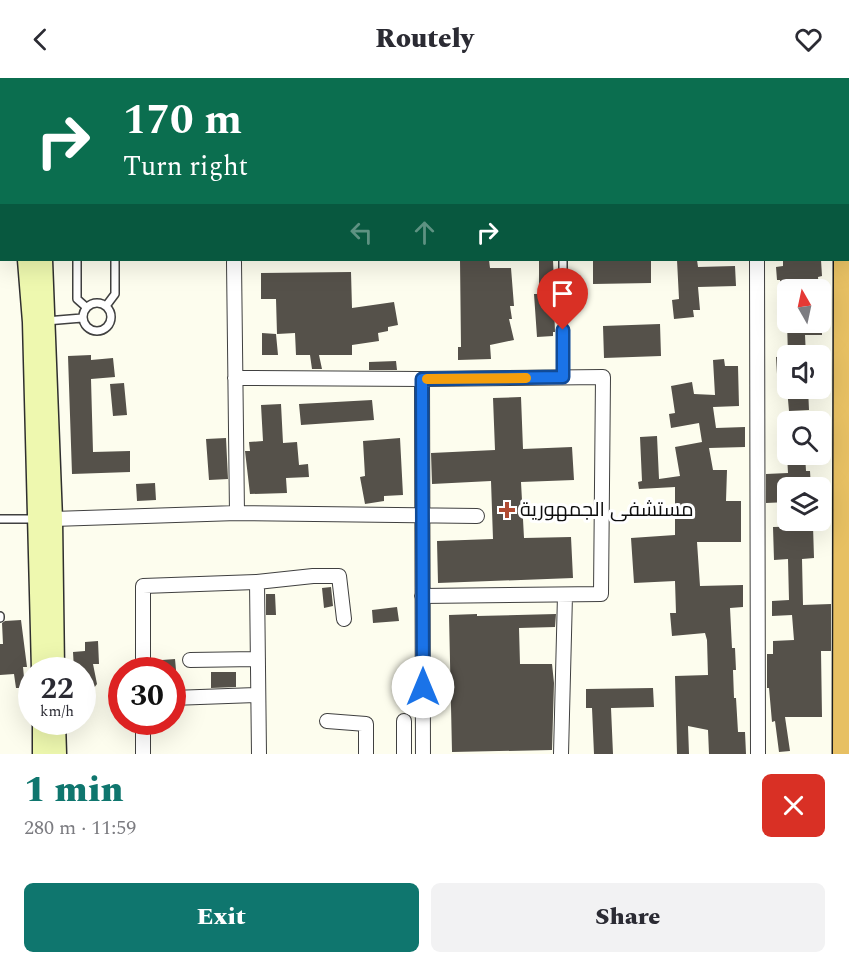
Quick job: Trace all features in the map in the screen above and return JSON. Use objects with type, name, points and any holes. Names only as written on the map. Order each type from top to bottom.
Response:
[{"type":"highway","points":[[845,754],[846,261]]},
{"type":"main road","points":[[30,261],[46,321],[45,519],[40,657]]},
{"type":"main road","points":[[30,261],[54,657]]},
{"type":"main road","points":[[42,735],[42,754]]},
{"type":"main road","points":[[56,735],[57,754]]},
{"type":"street","points":[[236,261],[237,513]]},
{"type":"street","points":[[758,261],[758,754]]},
{"type":"street","points":[[236,378],[603,377],[601,594],[422,597]]},
{"type":"street","points":[[422,379],[423,754]]},
{"type":"street","points":[[45,519],[237,513],[477,516]]},
{"type":"street","points":[[143,657],[143,586],[339,576],[344,619]]},
{"type":"street","points":[[256,582],[259,754]]},
{"type":"street","points":[[561,754],[565,595]]},
{"type":"street","points":[[190,660],[258,659]]},
{"type":"street","points":[[186,698],[258,695]]},
{"type":"street","points":[[327,721],[366,724],[366,754]]},
{"type":"street","points":[[404,721],[404,754]]},
{"type":"street","points":[[143,735],[143,754]]},
{"type":"lane","points":[[77,261],[77,300],[86,308]]},
{"type":"lane","points":[[106,306],[115,294],[115,261]]},
{"type":"lane","points":[[563,261],[563,377]]},
{"type":"lane","points":[[95,302],[106,306],[111,316],[108,326],[98,331],[87,328],[82,318],[86,308],[95,302]]},
{"type":"lane","points":[[46,321],[82,318]]},
{"type":"lane","points":[[0,519],[45,519]]},
{"type":"building","points":[[460,261],[489,261],[490,268],[511,268],[514,306],[510,306],[512,319],[509,319],[514,340],[490,345],[491,359],[458,360],[458,347],[461,347]]},
{"type":"building","points":[[539,261],[553,261],[555,332],[553,336],[537,337],[534,294],[539,294]]},
{"type":"building","points":[[593,261],[651,261],[651,283],[593,284]]},
{"type":"building","points":[[677,261],[697,261],[698,267],[735,266],[736,286],[698,287],[700,310],[693,310],[694,317],[674,319],[672,300],[679,299]]},
{"type":"building","points":[[783,261],[821,261],[822,276],[818,279],[777,280],[776,267],[783,266]]},
{"type":"building","points":[[351,272],[352,308],[394,302],[398,325],[388,327],[388,331],[378,333],[379,341],[352,345],[352,355],[319,355],[322,369],[312,369],[310,355],[296,355],[295,333],[277,334],[276,299],[261,299],[261,273]]},
{"type":"building","points":[[660,324],[661,356],[604,358],[603,326]]},
{"type":"building","points":[[262,333],[276,334],[278,355],[262,355]]},
{"type":"building","points":[[787,333],[822,333],[822,335],[805,335],[805,345],[788,345]]},
{"type":"building","points":[[91,355],[91,360],[113,358],[115,377],[91,379],[93,452],[130,451],[130,472],[72,474],[68,356]]},
{"type":"building","points":[[724,359],[725,366],[738,366],[739,406],[713,407],[716,428],[745,427],[745,447],[709,448],[713,470],[727,470],[726,501],[741,501],[741,542],[697,542],[700,586],[743,585],[743,607],[730,608],[732,648],[735,648],[736,670],[733,670],[734,698],[736,698],[738,732],[745,732],[746,754],[709,754],[708,730],[688,726],[689,754],[677,754],[675,676],[708,675],[707,640],[705,633],[672,636],[670,613],[676,613],[675,581],[634,583],[631,538],[675,535],[675,487],[639,489],[638,482],[642,481],[640,437],[657,436],[659,479],[680,476],[675,447],[702,442],[699,423],[671,428],[669,414],[675,413],[671,386],[692,382],[694,394],[715,395],[713,360]]},
{"type":"building","points":[[396,361],[397,370],[369,370],[369,362]]},
{"type":"building","points":[[124,383],[127,415],[113,416],[110,384]]},
{"type":"building","name":"مستشفى الجمهورية","points":[[521,397],[523,449],[572,447],[574,480],[521,482],[524,538],[571,537],[573,578],[438,583],[437,541],[493,539],[491,481],[432,484],[431,453],[495,450],[493,398]]},
{"type":"building","points":[[788,399],[808,399],[809,410],[789,411]]},
{"type":"building","points":[[372,400],[374,420],[301,425],[299,404]]},
{"type":"building","points":[[281,404],[283,443],[297,442],[299,465],[308,464],[309,477],[286,478],[287,493],[250,494],[245,451],[250,451],[249,442],[263,441],[261,405]]},
{"type":"building","points":[[226,438],[228,479],[209,480],[206,439]]},
{"type":"building","points":[[400,438],[403,495],[384,496],[384,501],[365,504],[360,477],[365,476],[363,441]]},
{"type":"building","points":[[788,465],[806,465],[806,471],[810,471],[810,477],[777,477],[777,502],[766,503],[766,474],[788,473]]},
{"type":"building","points":[[155,483],[156,500],[137,501],[136,484]]},
{"type":"building","points":[[773,527],[777,527],[777,531],[813,531],[814,558],[802,559],[803,605],[831,604],[831,651],[821,651],[822,717],[785,717],[790,751],[779,752],[775,721],[772,722],[769,688],[767,688],[767,654],[773,654],[773,641],[794,640],[792,615],[772,616],[772,601],[789,600],[788,559],[774,560]]},
{"type":"building","points":[[331,587],[333,606],[324,608],[322,588]]},
{"type":"building","points":[[266,594],[275,594],[276,615],[266,615]]},
{"type":"building","points":[[397,607],[399,621],[373,623],[372,610]]},
{"type":"building","points":[[477,614],[477,616],[556,614],[555,627],[519,628],[520,664],[552,664],[554,683],[552,750],[452,752],[449,615]]},
{"type":"building","points":[[21,620],[26,657],[18,657],[18,688],[16,688],[14,674],[0,675],[0,644],[3,644],[2,623]]},
{"type":"building","points":[[98,641],[99,664],[96,664],[96,657],[73,657],[73,652],[85,651],[85,642]]},
{"type":"building","points":[[211,672],[236,672],[236,687],[211,688]]},
{"type":"building","points":[[653,688],[654,707],[611,708],[613,754],[594,754],[592,708],[586,708],[586,689]]},
{"type":"slow traffic","points":[[427,379],[526,378]]},
{"type":"place","name":"مستشفى الجمهورية","points":[[507,510]]},
{"type":"route","points":[[423,687],[422,379],[563,377],[563,330]]}]
